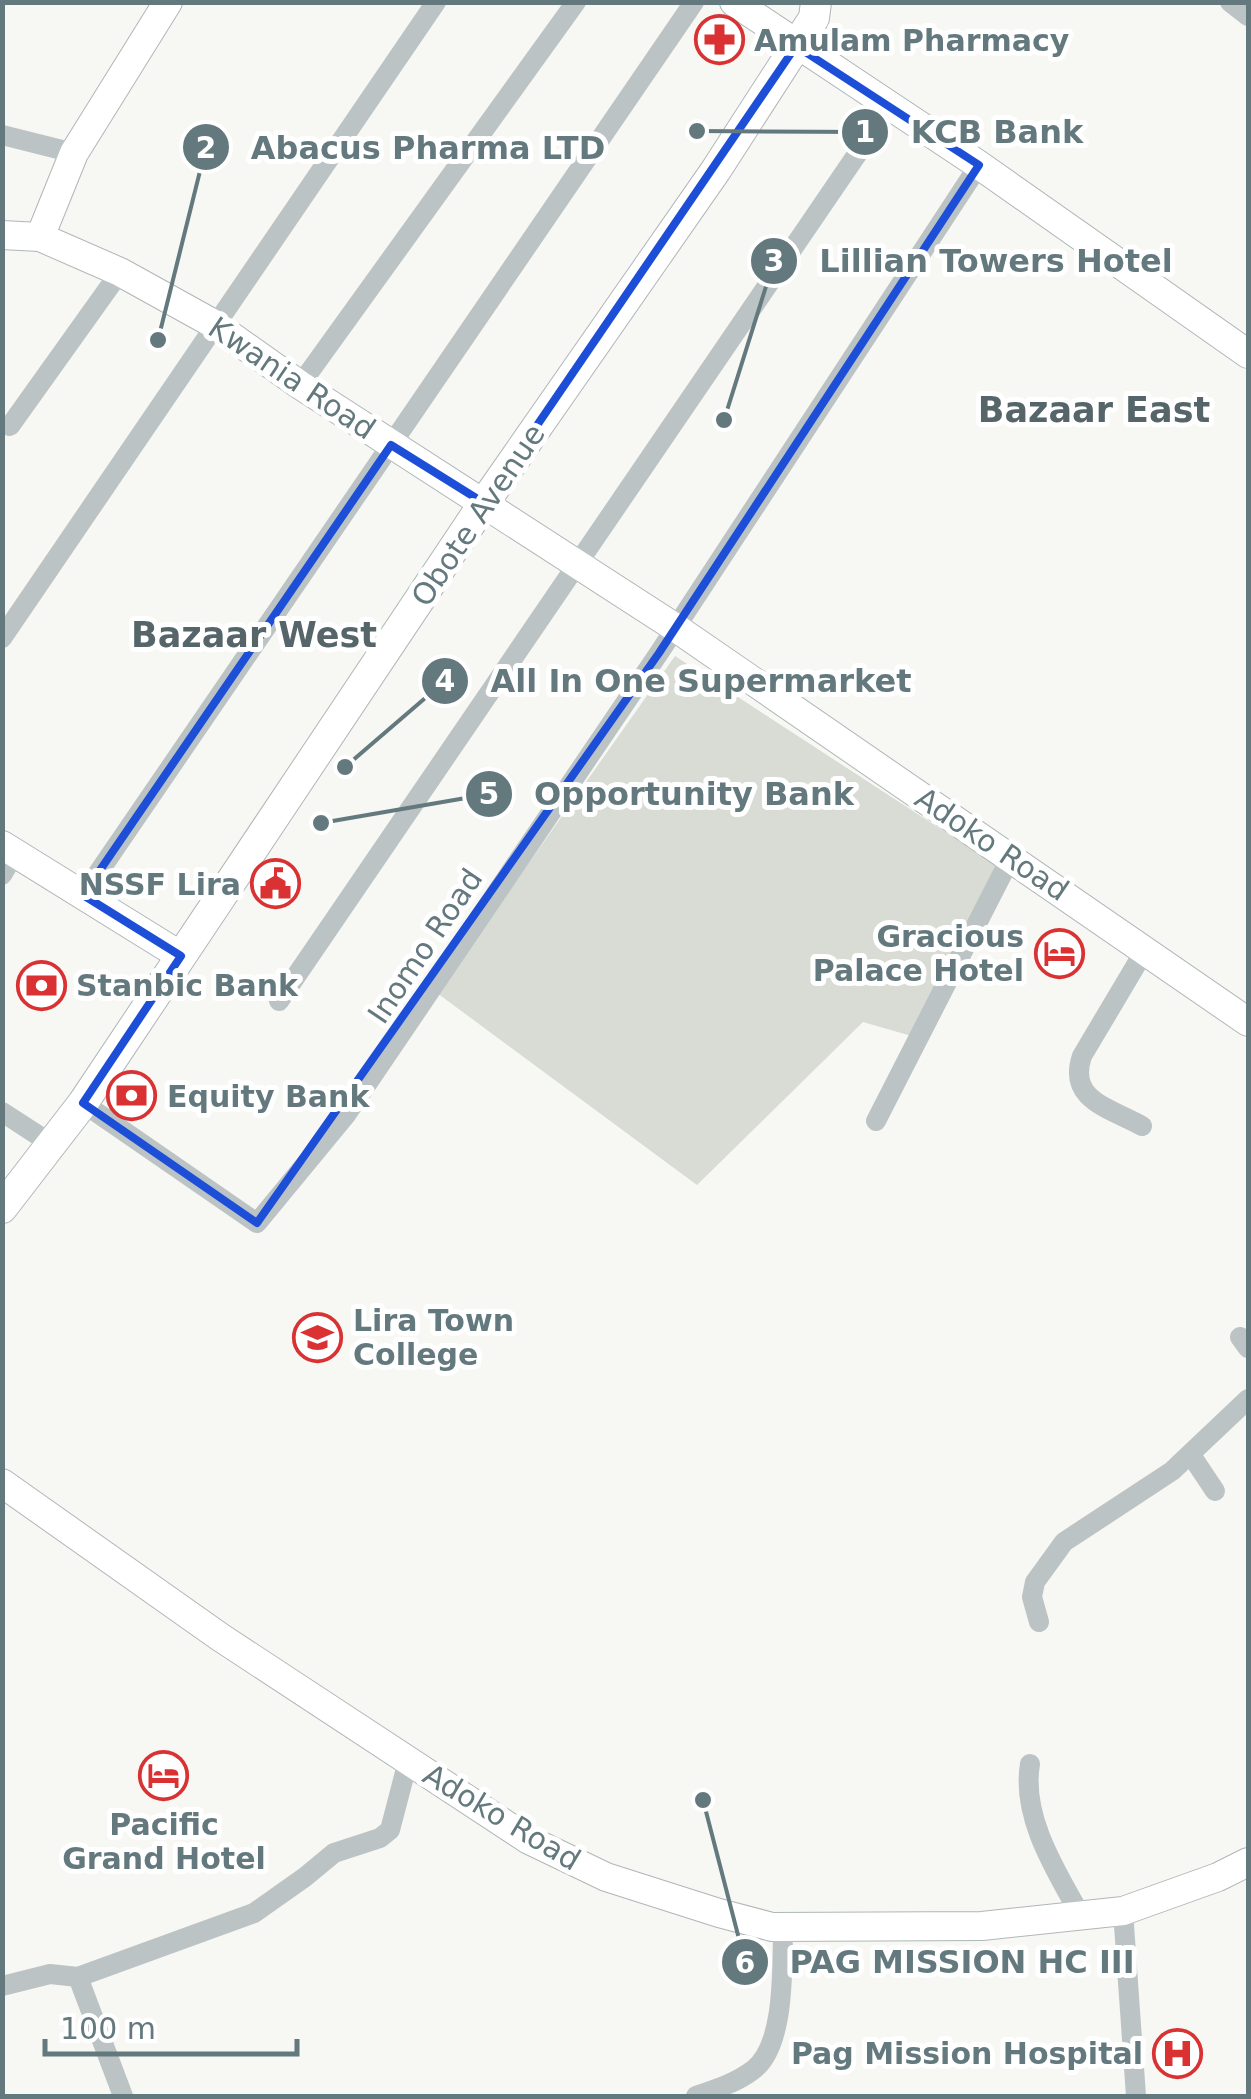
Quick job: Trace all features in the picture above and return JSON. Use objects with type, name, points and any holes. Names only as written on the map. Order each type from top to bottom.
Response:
[{"type":"main road","name":"Obote Avenue","points":[[2,1208],[82,1103],[484,503],[664,247],[821,8]]},
{"type":"street","points":[[2,235],[40,236],[74,153],[168,2]]},
{"type":"street","points":[[2,638],[436,2]]},
{"type":"street","points":[[300,385],[576,2]]},
{"type":"street","points":[[83,895],[694,2]]},
{"type":"street","points":[[734,2],[979,165],[1248,354]]},
{"type":"street","points":[[1230,2],[1248,16]]},
{"type":"street","points":[[279,1001],[890,106]]},
{"type":"street","points":[[2,135],[74,153]]},
{"type":"street","name":"Inomo Road","points":[[82,1103],[257,1224],[346,1115],[676,628],[979,165]]},
{"type":"street","name":"Kwania Road","points":[[40,236],[120,272],[214,324],[300,385],[484,503]]},
{"type":"street","points":[[10,426],[120,272]]},
{"type":"street","name":"Adoko Road","points":[[484,503],[676,628],[1248,1022]]},
{"type":"street","points":[[876,1121],[1011,857]]},
{"type":"street","points":[[7,858],[83,895],[181,956]]},
{"type":"street","points":[[1142,1126],[1084,1094],[1077,1071],[1146,950]]},
{"type":"street","points":[[2,1112],[52,1145]]},
{"type":"street","points":[[1039,1622],[1032,1597],[1034,1582],[1064,1542],[1191,1455],[1248,1399]]},
{"type":"street","points":[[1191,1455],[1216,1491]]},
{"type":"street","name":"Adoko Road","points":[[2,1483],[220,1637],[529,1840],[606,1877],[719,1914],[783,1927],[962,1927],[1081,1916],[1123,1911],[1218,1878],[1248,1862]]},
{"type":"street","points":[[2,1986],[50,1974],[78,1977],[254,1912],[294,1886],[334,1852],[380,1838],[390,1830],[408,1761]]},
{"type":"street","points":[[1030,1764],[1028,1799],[1060,1880],[1081,1916]]},
{"type":"street","points":[[1123,1911],[1136,2096]]},
{"type":"street","points":[[696,2096],[726,2086],[757,2068],[771,2042],[781,1995],[783,1927]]},
{"type":"street","points":[[78,1977],[123,2096]]},
{"type":"highlighted area","points":[[796,46],[979,165],[659,653],[257,1223],[83,1103],[181,956],[83,895],[391,445],[484,503]]},
{"type":"shaded area","points":[[675,656],[1002,869],[915,1037],[863,1022],[697,1185],[437,993]]},
{"type":"place","name":"Amulam Pharmacy","points":[[719,40]]},
{"type":"place","name":"KCB Bank","points":[[697,131]]},
{"type":"place","name":"Abacus Pharma LTD","points":[[158,340]]},
{"type":"place","name":"Lillian Towers Hotel","points":[[724,420]]},
{"type":"place","name":"All In One Supermarket","points":[[345,767]]},
{"type":"place","name":"Opportunity Bank","points":[[321,823]]},
{"type":"place","name":"NSSF Lira","points":[[276,884]]},
{"type":"place","name":"Gracious Palace Hotel","points":[[1059,953]]},
{"type":"place","name":"Stanbic Bank","points":[[41,985]]},
{"type":"place","name":"Equity Bank","points":[[132,1096]]},
{"type":"place","name":"Lira Town College","points":[[318,1337]]},
{"type":"place","name":"Pacific Grand Hotel","points":[[164,1775]]},
{"type":"place","name":"PAG MISSION HC III","points":[[703,1800]]},
{"type":"place","name":"Pag Mission Hospital","points":[[1178,2053]]},
{"type":"district","name":"Bazaar East","points":[[1094,410]]},
{"type":"district","name":"Bazaar West","points":[[254,635]]}]
